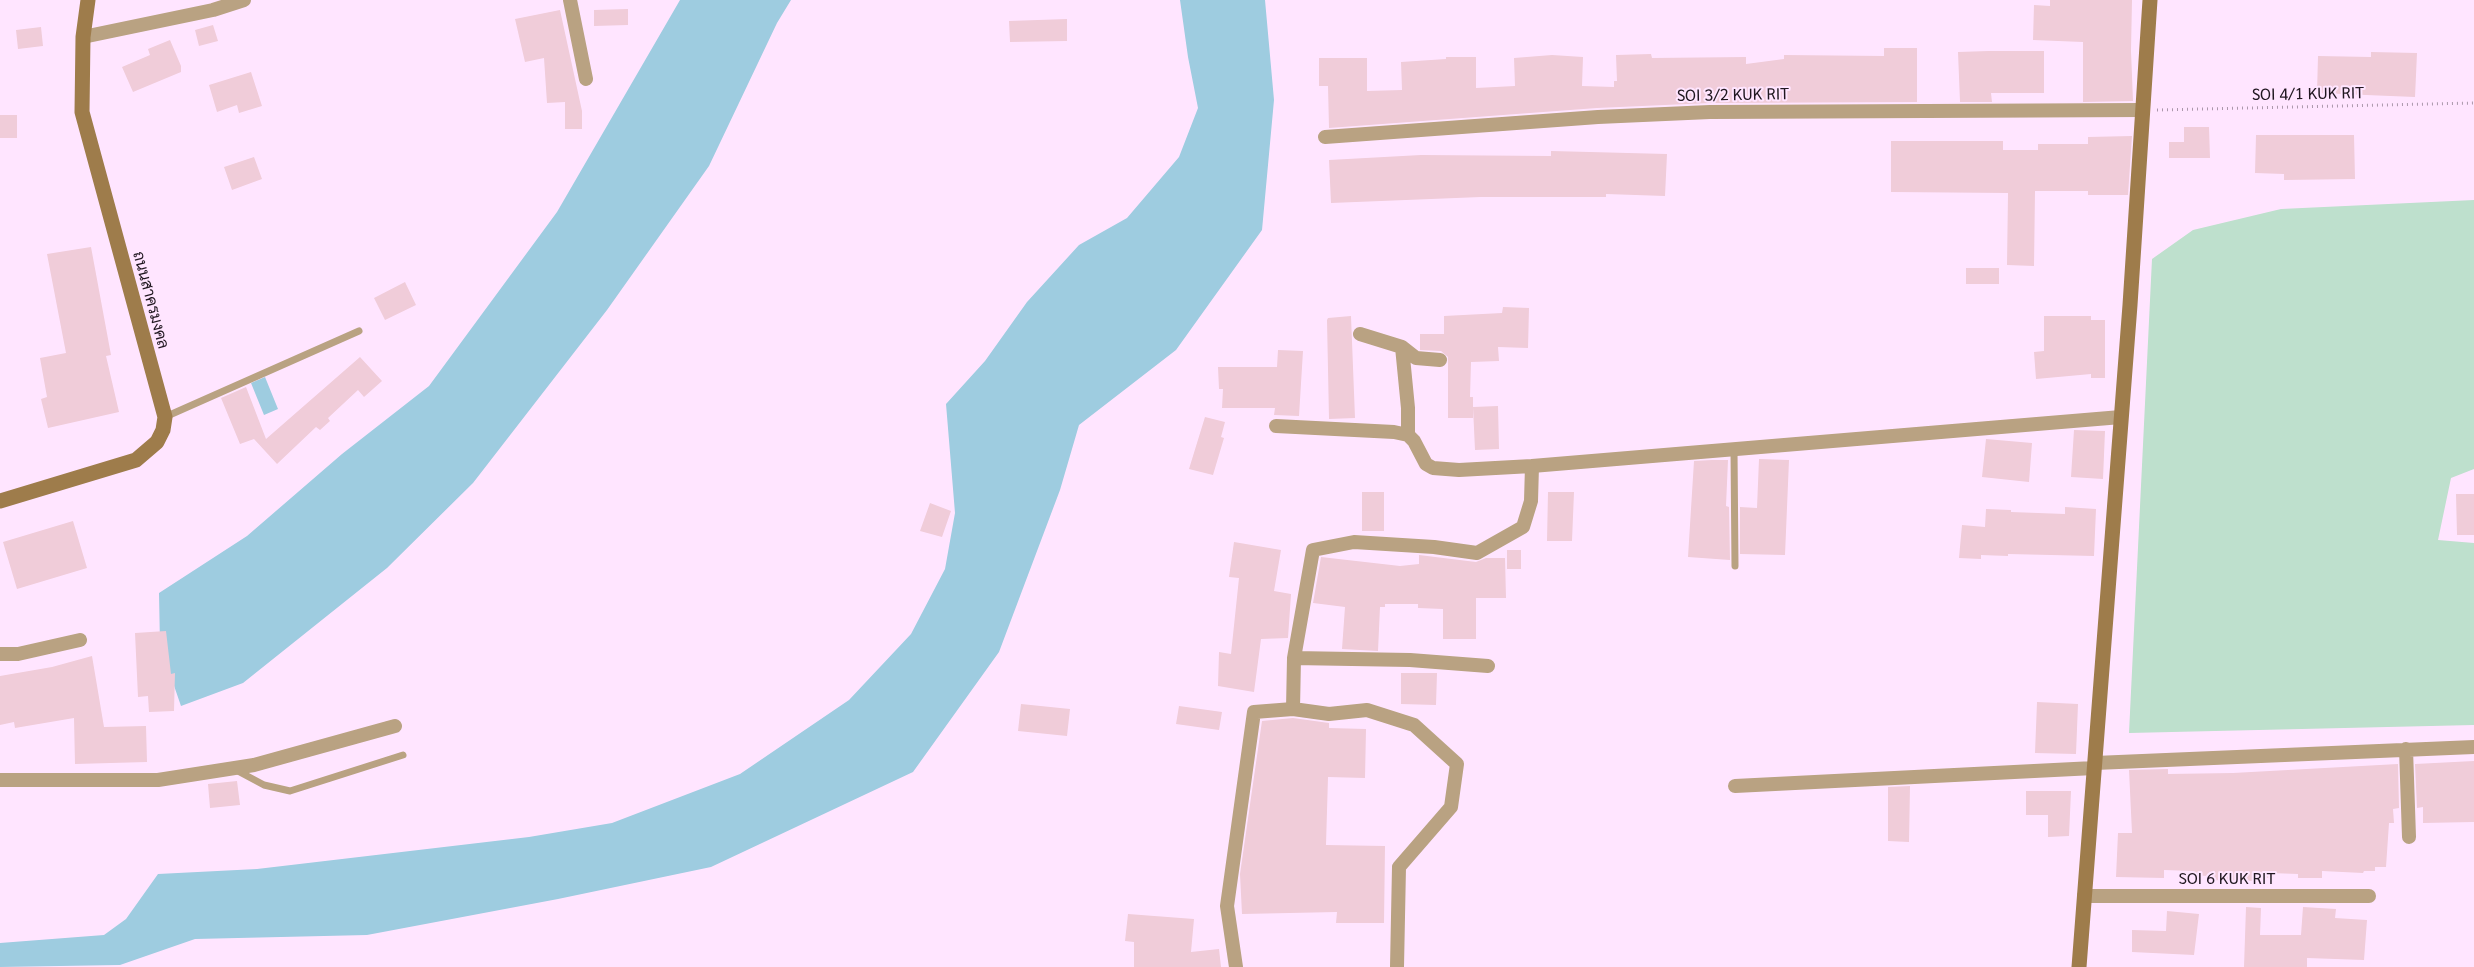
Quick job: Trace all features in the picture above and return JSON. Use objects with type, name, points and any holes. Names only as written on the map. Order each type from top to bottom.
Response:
[{"type":"street","name":"ถนนสาครมงคล","points":[[88,0],[83,37],[82,112],[165,417]]},
{"type":"street","points":[[83,37],[212,10],[244,0]]},
{"type":"street","points":[[570,0],[586,79]]},
{"type":"street","points":[[2079,967],[2121,417],[2150,0]]},
{"type":"street","name":"SOI 3/2 KUK RIT","points":[[1326,137],[1539,121],[1710,112],[2142,110]]},
{"type":"street","points":[[1360,334],[1402,347],[1416,358],[1440,360]]},
{"type":"street","points":[[1402,347],[1408,408],[1408,436]]},
{"type":"street","points":[[0,501],[136,460],[157,442],[163,430],[165,417]]},
{"type":"street","points":[[1276,426],[1394,432],[1408,436],[1414,441],[1426,464],[1433,468],[1459,470],[1532,466],[2121,417]]},
{"type":"street","points":[[1293,709],[1294,658],[1313,550],[1354,542],[1434,547],[1478,553],[1523,527],[1531,501],[1532,466]]},
{"type":"street","points":[[0,654],[18,654],[80,640]]},
{"type":"street","points":[[1294,658],[1410,660],[1488,666]]},
{"type":"street","points":[[1236,967],[1227,906],[1254,712],[1293,709],[1329,714],[1367,710],[1414,725],[1457,764],[1451,807],[1399,867],[1397,967]]},
{"type":"street","points":[[0,780],[158,780],[254,765],[395,726]]},
{"type":"street","points":[[1735,786],[2406,749],[2474,747]]},
{"type":"street","points":[[2406,749],[2409,837]]},
{"type":"street","name":"SOI 6 KUK RIT","points":[[2084,896],[2369,896]]},
{"type":"lane","points":[[165,417],[358,331]]},
{"type":"lane","points":[[1734,449],[1735,566]]},
{"type":"lane","points":[[233,768],[264,785],[290,791],[318,784],[403,755]]},
{"type":"path","name":"SOI 4/1 KUK RIT","points":[[2142,110],[2474,103]]},
{"type":"green space","points":[[2474,200],[2474,469],[2451,478],[2438,540],[2474,543],[2474,725],[2129,733],[2152,259],[2193,230],[2281,209]]},
{"type":"water","points":[[680,0],[791,0],[777,23],[709,166],[607,310],[473,483],[387,568],[243,683],[181,706],[160,645],[159,593],[247,536],[342,454],[429,386],[557,212]]},
{"type":"water","points":[[1180,0],[1265,0],[1274,100],[1262,230],[1176,350],[1079,425],[1060,490],[999,652],[913,772],[711,867],[558,899],[367,935],[195,939],[120,965],[0,967],[0,943],[104,935],[126,919],[158,874],[257,869],[529,837],[612,823],[740,774],[849,700],[911,634],[945,569],[955,513],[946,404],[985,361],[1027,302],[1079,245],[1127,218],[1179,157],[1198,108]]},
{"type":"water","points":[[265,377],[278,409],[264,415],[251,383]]},
{"type":"building","points":[[2050,0],[2132,0],[2131,51],[2133,101],[2083,102],[2083,42],[2033,40],[2034,5],[2050,6]]},
{"type":"building","points":[[628,9],[628,25],[594,26],[594,10]]},
{"type":"building","points":[[560,10],[582,111],[582,129],[565,129],[565,102],[547,103],[544,58],[525,62],[515,19]]},
{"type":"building","points":[[1067,19],[1067,41],[1010,42],[1009,21]]},
{"type":"building","points":[[213,25],[218,41],[199,46],[195,30]]},
{"type":"building","points":[[41,27],[43,46],[18,49],[16,30]]},
{"type":"building","points":[[170,40],[181,66],[181,72],[133,92],[122,67],[150,55],[148,49]]},
{"type":"building","points":[[1884,48],[1917,48],[1917,102],[1710,103],[1597,108],[1329,128],[1328,86],[1319,86],[1319,58],[1367,58],[1367,91],[1402,90],[1401,62],[1446,59],[1446,57],[1476,57],[1476,88],[1515,86],[1514,58],[1552,55],[1583,57],[1582,86],[1614,87],[1614,81],[1617,81],[1616,55],[1651,54],[1652,58],[1746,57],[1746,64],[1784,59],[1784,55],[1884,56]]},
{"type":"building","points":[[2044,51],[2044,93],[1991,93],[1992,102],[1960,102],[1958,52]]},
{"type":"building","points":[[2371,52],[2417,53],[2415,97],[2317,93],[2318,56],[2371,57]]},
{"type":"building","points":[[251,72],[262,106],[239,113],[237,105],[217,112],[209,85]]},
{"type":"building","points":[[0,115],[17,115],[17,138],[0,138]]},
{"type":"building","points":[[2184,127],[2209,127],[2210,158],[2169,158],[2169,142],[2184,142]]},
{"type":"building","points":[[2256,135],[2354,135],[2355,179],[2284,180],[2284,174],[2255,173]]},
{"type":"building","points":[[2132,136],[2128,195],[2088,195],[2088,191],[2035,191],[2034,266],[2007,265],[2008,193],[1891,192],[1891,141],[2003,141],[2003,150],[2038,150],[2038,144],[2088,144],[2088,137]]},
{"type":"building","points":[[1551,151],[1667,154],[1665,196],[1606,194],[1606,197],[1481,197],[1331,203],[1329,160],[1421,155],[1551,156]]},
{"type":"building","points":[[254,157],[262,179],[232,190],[224,167]]},
{"type":"building","points":[[91,247],[111,355],[106,356],[119,412],[48,428],[41,399],[47,397],[40,358],[66,353],[47,254]]},
{"type":"building","points":[[1966,268],[1999,268],[1999,284],[1966,284]]},
{"type":"building","points":[[405,282],[416,305],[385,320],[374,298]]},
{"type":"building","points":[[1503,307],[1529,308],[1528,348],[1498,347],[1499,361],[1471,362],[1470,397],[1473,397],[1473,418],[1448,418],[1448,357],[1441,351],[1420,350],[1420,334],[1444,334],[1444,316],[1502,313]]},
{"type":"building","points":[[1351,316],[1355,418],[1329,419],[1327,320],[1328,318]]},
{"type":"building","points":[[2044,316],[2091,316],[2091,320],[2105,320],[2105,378],[2091,378],[2091,374],[2036,379],[2034,352],[2044,351]]},
{"type":"building","points":[[1278,350],[1303,351],[1299,416],[1274,415],[1275,408],[1222,408],[1223,389],[1219,389],[1218,367],[1277,367]]},
{"type":"building","points":[[360,357],[382,381],[364,397],[358,390],[328,418],[330,421],[320,430],[316,427],[277,464],[254,439],[240,444],[221,398],[246,387],[266,439]]},
{"type":"building","points":[[1498,406],[1499,449],[1475,450],[1473,407]]},
{"type":"building","points":[[1205,417],[1225,422],[1221,437],[1224,438],[1213,475],[1189,469]]},
{"type":"building","points":[[2074,430],[2105,431],[2103,479],[2071,477]]},
{"type":"building","points":[[1986,439],[2032,443],[2029,482],[1982,477]]},
{"type":"building","points":[[1759,459],[1789,460],[1785,555],[1740,554],[1740,507],[1757,508]]},
{"type":"building","points":[[1728,460],[1726,506],[1729,507],[1730,560],[1688,557],[1694,461]]},
{"type":"building","points":[[1362,492],[1384,492],[1384,531],[1362,531]]},
{"type":"building","points":[[1548,492],[1574,492],[1572,541],[1547,541]]},
{"type":"building","points":[[2456,494],[2474,494],[2474,535],[2457,535]]},
{"type":"building","points":[[930,503],[951,511],[942,537],[920,531]]},
{"type":"building","points":[[2065,507],[2096,509],[2094,556],[2008,554],[2008,556],[1981,555],[1981,559],[1959,558],[1962,525],[1985,527],[1986,509],[2065,514]]},
{"type":"building","points":[[73,521],[87,568],[17,589],[3,542]]},
{"type":"building","points":[[1234,542],[1281,550],[1274,591],[1291,594],[1288,638],[1261,639],[1254,692],[1218,686],[1219,652],[1231,654],[1239,578],[1229,577]]},
{"type":"building","points":[[1507,550],[1521,550],[1521,569],[1507,569]]},
{"type":"building","points":[[1419,555],[1476,562],[1486,558],[1505,558],[1506,598],[1476,598],[1476,639],[1443,639],[1443,609],[1418,608],[1418,604],[1385,604],[1385,607],[1380,607],[1378,651],[1342,649],[1345,607],[1313,603],[1321,557],[1400,566],[1419,564]]},
{"type":"building","points":[[166,631],[171,674],[175,673],[174,711],[149,712],[148,696],[138,697],[135,633]]},
{"type":"building","points":[[92,656],[104,727],[146,726],[147,762],[75,764],[74,718],[15,728],[14,722],[0,725],[0,676],[52,667]]},
{"type":"building","points":[[1401,673],[1437,673],[1436,705],[1401,704]]},
{"type":"building","points":[[2037,702],[2078,704],[2076,754],[2035,753]]},
{"type":"building","points":[[1021,704],[1070,709],[1067,736],[1018,731]]},
{"type":"building","points":[[1179,706],[1222,712],[1219,730],[1176,724]]},
{"type":"building","points":[[1293,718],[1329,723],[1329,728],[1366,729],[1365,778],[1328,777],[1326,845],[1385,846],[1384,923],[1336,923],[1337,912],[1242,914],[1240,874],[1262,721]]},
{"type":"building","points":[[2474,761],[2474,822],[2423,823],[2423,807],[2417,808],[2415,764]]},
{"type":"building","points":[[2398,764],[2399,808],[2393,809],[2394,823],[2389,823],[2386,867],[2375,867],[2375,871],[2364,871],[2363,873],[2322,871],[2322,878],[2298,878],[2298,874],[2270,873],[2270,878],[2258,877],[2257,881],[2206,880],[2207,876],[2193,875],[2193,871],[2164,870],[2164,878],[2116,877],[2118,833],[2132,833],[2129,770],[2168,769],[2168,774],[2233,773]]},
{"type":"building","points":[[237,781],[240,805],[210,808],[208,784]]},
{"type":"building","points":[[1910,786],[1909,842],[1888,841],[1888,787]]},
{"type":"building","points":[[2026,791],[2071,791],[2069,836],[2048,837],[2048,815],[2026,815]]},
{"type":"building","points":[[2246,907],[2261,908],[2260,935],[2301,935],[2303,907],[2336,909],[2335,918],[2367,920],[2364,960],[2307,958],[2307,967],[2244,967]]},
{"type":"building","points":[[2167,911],[2199,914],[2194,955],[2132,952],[2132,930],[2166,931]]},
{"type":"building","points":[[1128,914],[1194,919],[1191,952],[1219,949],[1221,967],[1134,967],[1134,942],[1125,941]]}]
